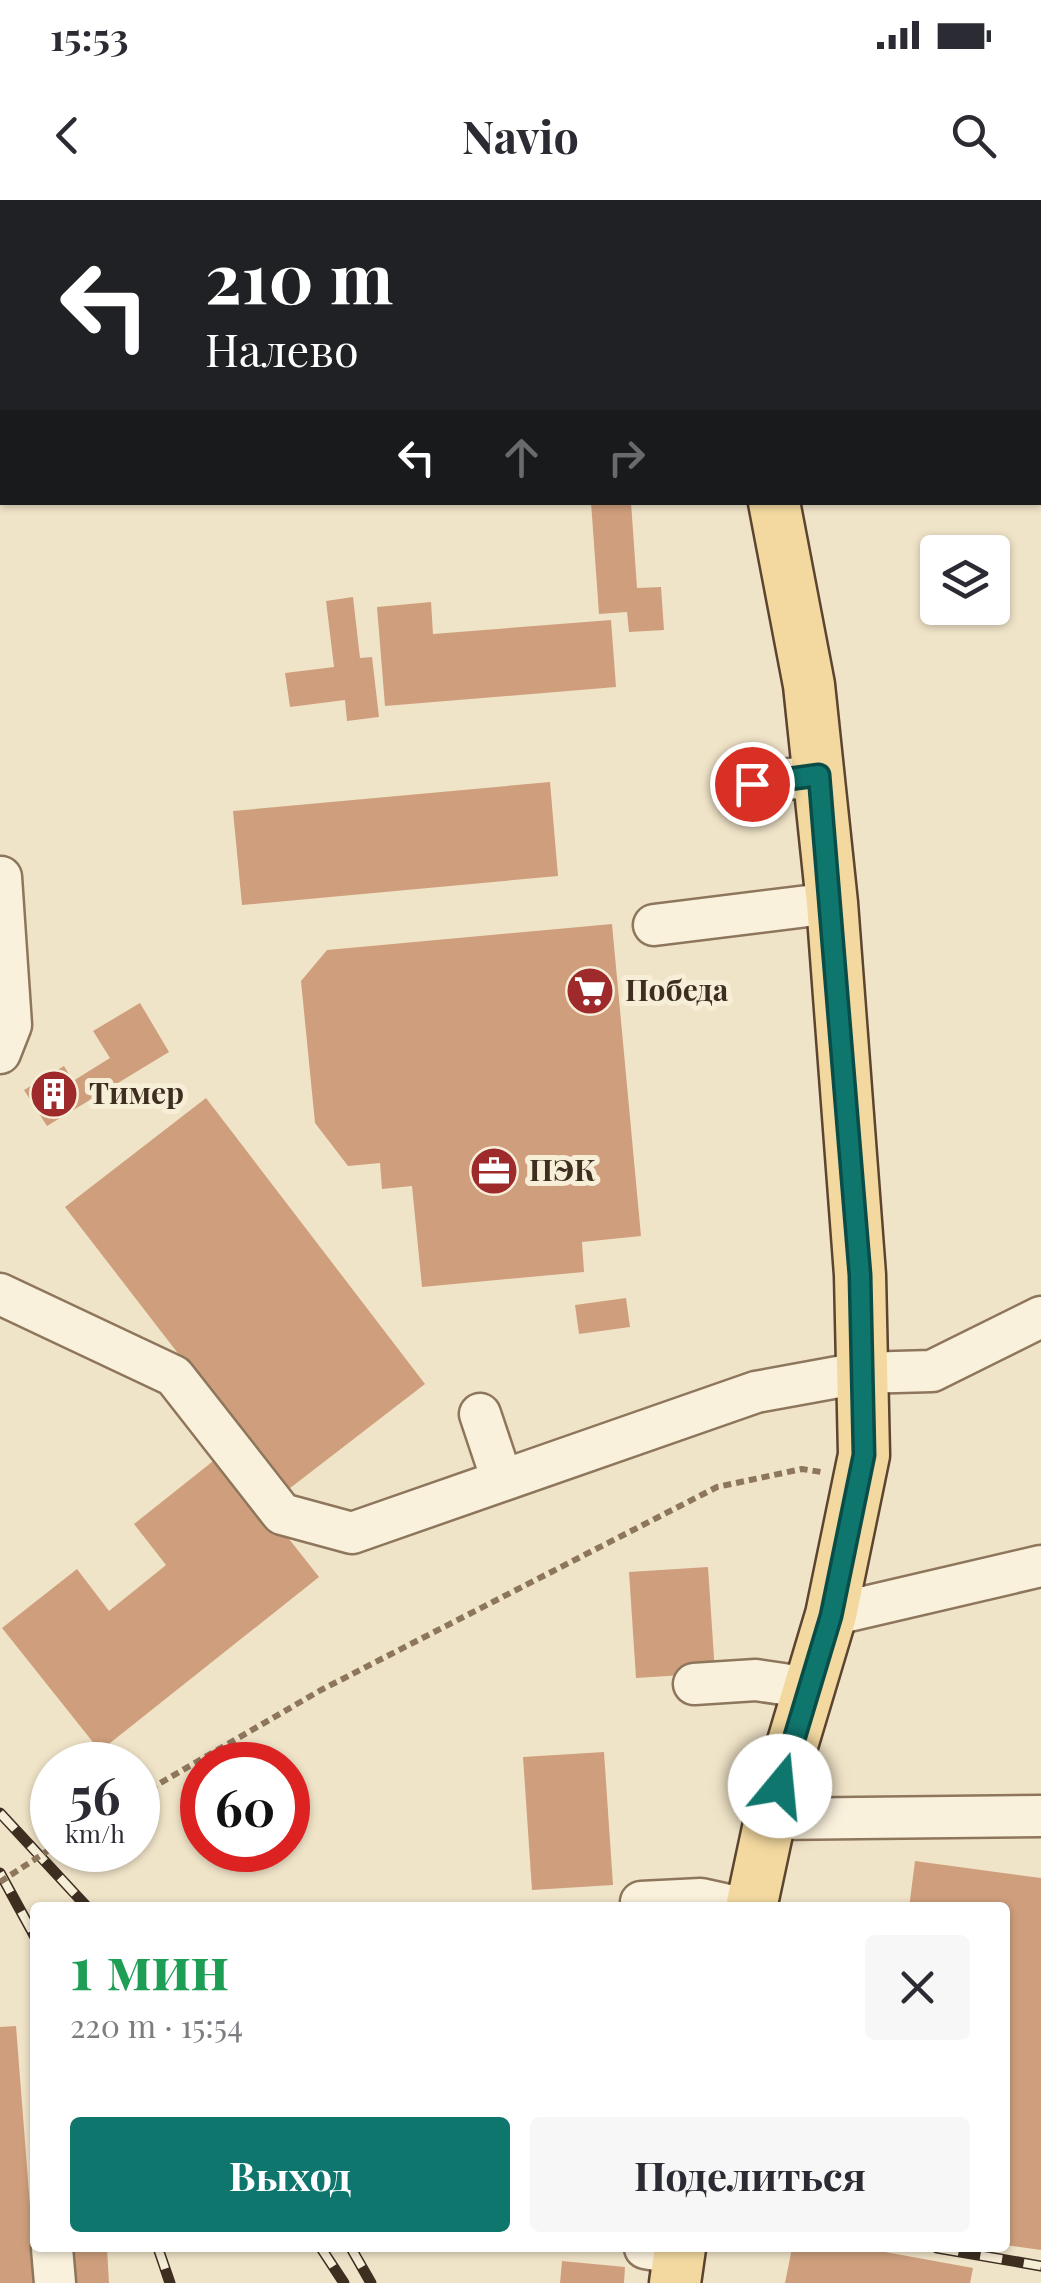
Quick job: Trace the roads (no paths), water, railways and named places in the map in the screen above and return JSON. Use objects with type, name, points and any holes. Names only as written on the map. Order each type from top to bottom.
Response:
[{"type":"main road","points":[[752,1902],[770,1820],[831,1616],[864,1455],[860,1275],[832,902],[809,684],[775,505]]},
{"type":"street","points":[[752,784],[819,775]]},
{"type":"street","points":[[0,1054],[11,1025],[1,877]]},
{"type":"street","points":[[654,926],[832,902]]},
{"type":"street","points":[[0,1293],[174,1376],[282,1514],[352,1533],[756,1392],[860,1372],[932,1372],[1041,1316]]},
{"type":"street","points":[[480,1414],[502,1480]]},
{"type":"street","points":[[831,1616],[1041,1566]]},
{"type":"street","points":[[694,1684],[756,1680],[810,1688]]},
{"type":"street","points":[[770,1820],[1041,1816]]},
{"type":"street","points":[[640,1902],[715,1902]]},
{"type":"street","points":[[52,2252],[55,2283]]},
{"type":"railway","points":[[0,1813],[82,1902]]},
{"type":"railway","points":[[0,1873],[30,1928]]},
{"type":"railway","points":[[159,2252],[170,2283]]},
{"type":"railway","points":[[324,2252],[344,2283]]},
{"type":"railway","points":[[353,2252],[371,2283]]},
{"type":"railway","points":[[960,2252],[1041,2266]]},
{"type":"place","name":"Победа","points":[[590,991]]},
{"type":"place","name":"Тимер","points":[[54,1094]]},
{"type":"place","name":"ПЭК","points":[[494,1171]]}]
